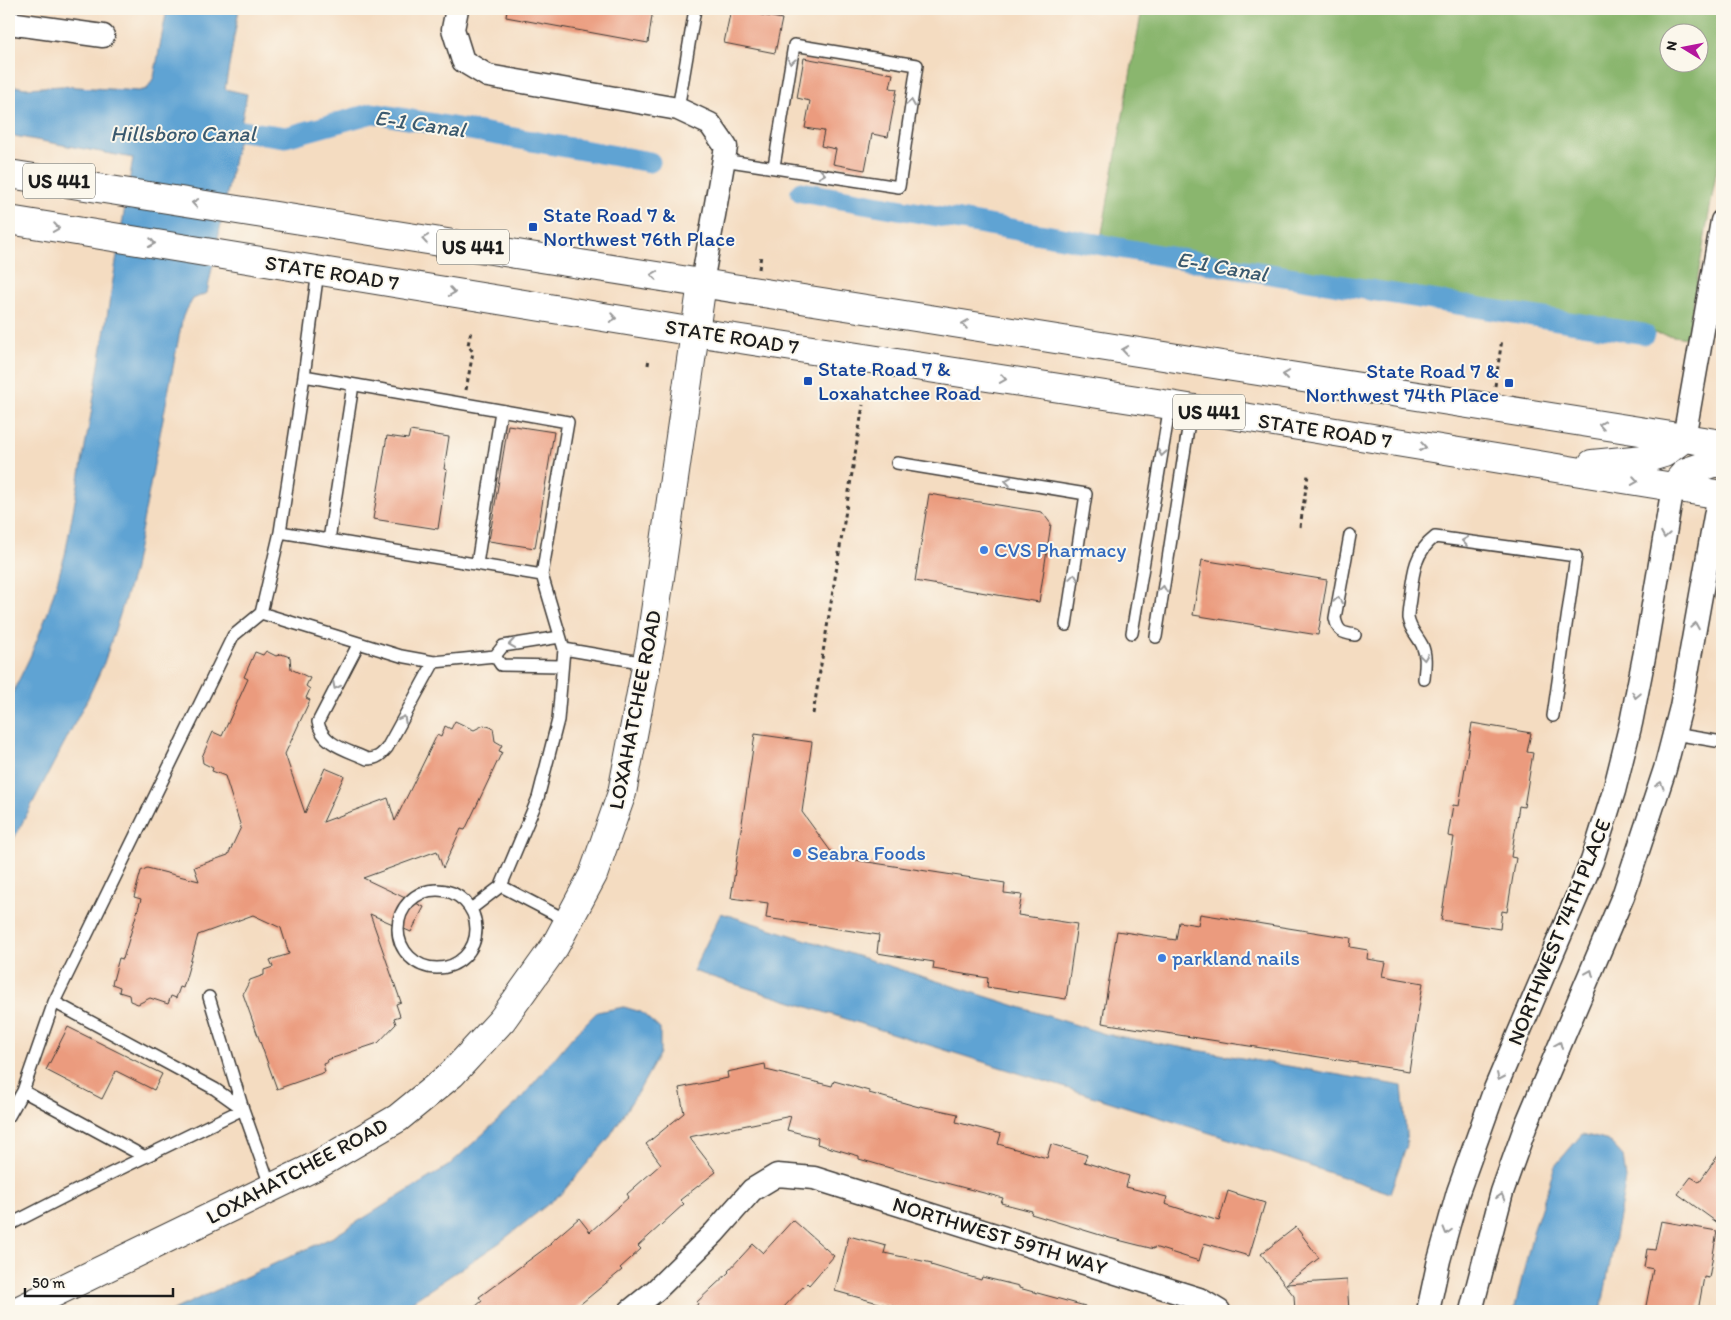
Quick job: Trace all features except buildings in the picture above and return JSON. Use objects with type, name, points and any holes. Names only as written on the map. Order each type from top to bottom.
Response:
[{"type":"main road","name":"US 441","points":[[9,174],[1722,444]]},
{"type":"main road","name":"STATE ROAD 7","points":[[9,220],[696,332],[1181,407],[1720,494]]},
{"type":"main road","name":"LOXAHATCHEE ROAD","points":[[17,1311],[314,1167],[398,1118],[452,1074],[502,1020],[555,946],[593,875],[622,793],[646,662],[702,283]]},
{"type":"main road","points":[[1553,468],[1644,459],[1664,453],[1684,438]]},
{"type":"main road","points":[[1673,487],[1686,472],[1722,462]]},
{"type":"street","points":[[457,9],[453,29],[463,62],[488,76],[678,109],[710,124],[726,148],[702,283]]},
{"type":"street","points":[[9,23],[103,36]]},
{"type":"street","points":[[1684,438],[1722,222]]},
{"type":"street","name":"NORTHWEST 74TH PLACE","points":[[1428,1311],[1439,1260],[1458,1192],[1491,1098],[1592,860],[1614,791],[1631,723],[1645,652],[1673,487]]},
{"type":"street","name":"NORTHWEST 74TH PLACE","points":[[1470,1311],[1502,1192],[1520,1142],[1623,896],[1645,832],[1681,707],[1720,494]]},
{"type":"street","name":"NORTHWEST 59TH WAY","points":[[630,1311],[656,1290],[714,1233],[752,1190],[777,1175],[814,1178],[1199,1299],[1219,1311]]},
{"type":"lane","points":[[678,109],[695,9]]},
{"type":"lane","points":[[724,160],[774,166],[898,187],[917,65],[794,45],[774,166]]},
{"type":"lane","points":[[9,1116],[22,1091],[54,1002],[233,636],[261,614],[280,532],[318,271]]},
{"type":"lane","points":[[304,376],[568,422],[542,575],[564,649],[558,720],[538,798],[501,886],[471,910]]},
{"type":"lane","points":[[329,540],[353,385]]},
{"type":"lane","points":[[1132,633],[1181,407]]},
{"type":"lane","points":[[1156,637],[1181,407]]},
{"type":"lane","points":[[477,564],[501,411]]},
{"type":"lane","points":[[897,463],[1086,494],[1066,625]]},
{"type":"lane","points":[[280,532],[542,575]]},
{"type":"lane","points":[[1350,535],[1335,618],[1337,627],[1344,633],[1355,635]]},
{"type":"lane","points":[[1424,679],[1426,660],[1422,644],[1412,631],[1408,617],[1413,572],[1426,544],[1435,537],[1576,556],[1553,716]]},
{"type":"lane","points":[[261,614],[401,656],[434,662],[495,656],[503,646],[560,637]]},
{"type":"lane","points":[[358,643],[318,722],[322,735],[328,741],[367,759],[379,756],[387,748],[434,662]]},
{"type":"lane","points":[[564,649],[646,662]]},
{"type":"lane","points":[[495,656],[501,665],[562,666]]},
{"type":"lane","points":[[1674,734],[1722,742]]},
{"type":"lane","points":[[501,886],[568,921]]},
{"type":"lane","points":[[440,890],[452,893],[463,900],[471,910],[475,922],[475,935],[471,947],[458,961],[440,968],[427,966],[415,961],[406,952],[400,940],[398,928],[400,915],[407,904],[416,896],[427,891],[440,890]]},
{"type":"lane","points":[[209,997],[243,1109],[272,1188]]},
{"type":"lane","points":[[54,1002],[215,1089],[243,1109]]},
{"type":"lane","points":[[22,1091],[145,1157]]},
{"type":"lane","points":[[9,1225],[243,1109]]},
{"type":"path","points":[[759,270],[761,255]]},
{"type":"path","points":[[466,390],[473,352],[468,345],[470,331]]},
{"type":"path","points":[[1492,408],[1502,339]]},
{"type":"path","points":[[648,365],[649,358]]},
{"type":"path","points":[[813,714],[863,406]]},
{"type":"path","points":[[1300,527],[1308,475]]},
{"type":"green space","points":[[1142,9],[1722,9],[1722,140],[1687,338],[1099,250]]},
{"type":"water","name":"Hillsboro Canal","points":[[167,9],[239,9],[225,89],[247,94],[207,293],[193,299],[183,316],[133,573],[119,618],[104,663],[88,698],[9,848],[9,700],[30,657],[48,612],[65,555],[91,414],[133,158],[9,135],[9,85],[25,88],[62,86],[139,91],[147,89],[154,77]]},
{"type":"water","points":[[721,913],[1105,1034],[1402,1086],[1407,1145],[1390,1193],[1229,1139],[693,971]]},
{"type":"water","points":[[624,1007],[641,1012],[660,1029],[660,1053],[608,1139],[562,1193],[499,1243],[398,1311],[171,1311],[333,1237],[448,1166],[518,1102],[573,1036],[597,1012]]},
{"type":"water","points":[[1582,1134],[1609,1141],[1623,1156],[1626,1179],[1601,1311],[1514,1311],[1533,1232],[1555,1166]]},
{"type":"waterway","name":"E-1 Canal","points":[[213,127],[286,137],[373,113],[650,162]]},
{"type":"waterway","name":"E-1 Canal","points":[[801,192],[1227,267],[1644,334]]},
{"type":"place","name":"State Road 7 & Northwest 76th Place","points":[[533,227]]},
{"type":"place","name":"State Road 7 & Loxahatchee Road","points":[[808,381]]},
{"type":"place","name":"State Road 7 & Northwest 74th Place","points":[[1509,383]]},
{"type":"place","name":"CVS Pharmacy","points":[[984,550]]},
{"type":"place","name":"Seabra Foods","points":[[797,853]]},
{"type":"place","name":"parkland nails","points":[[1162,958]]}]
